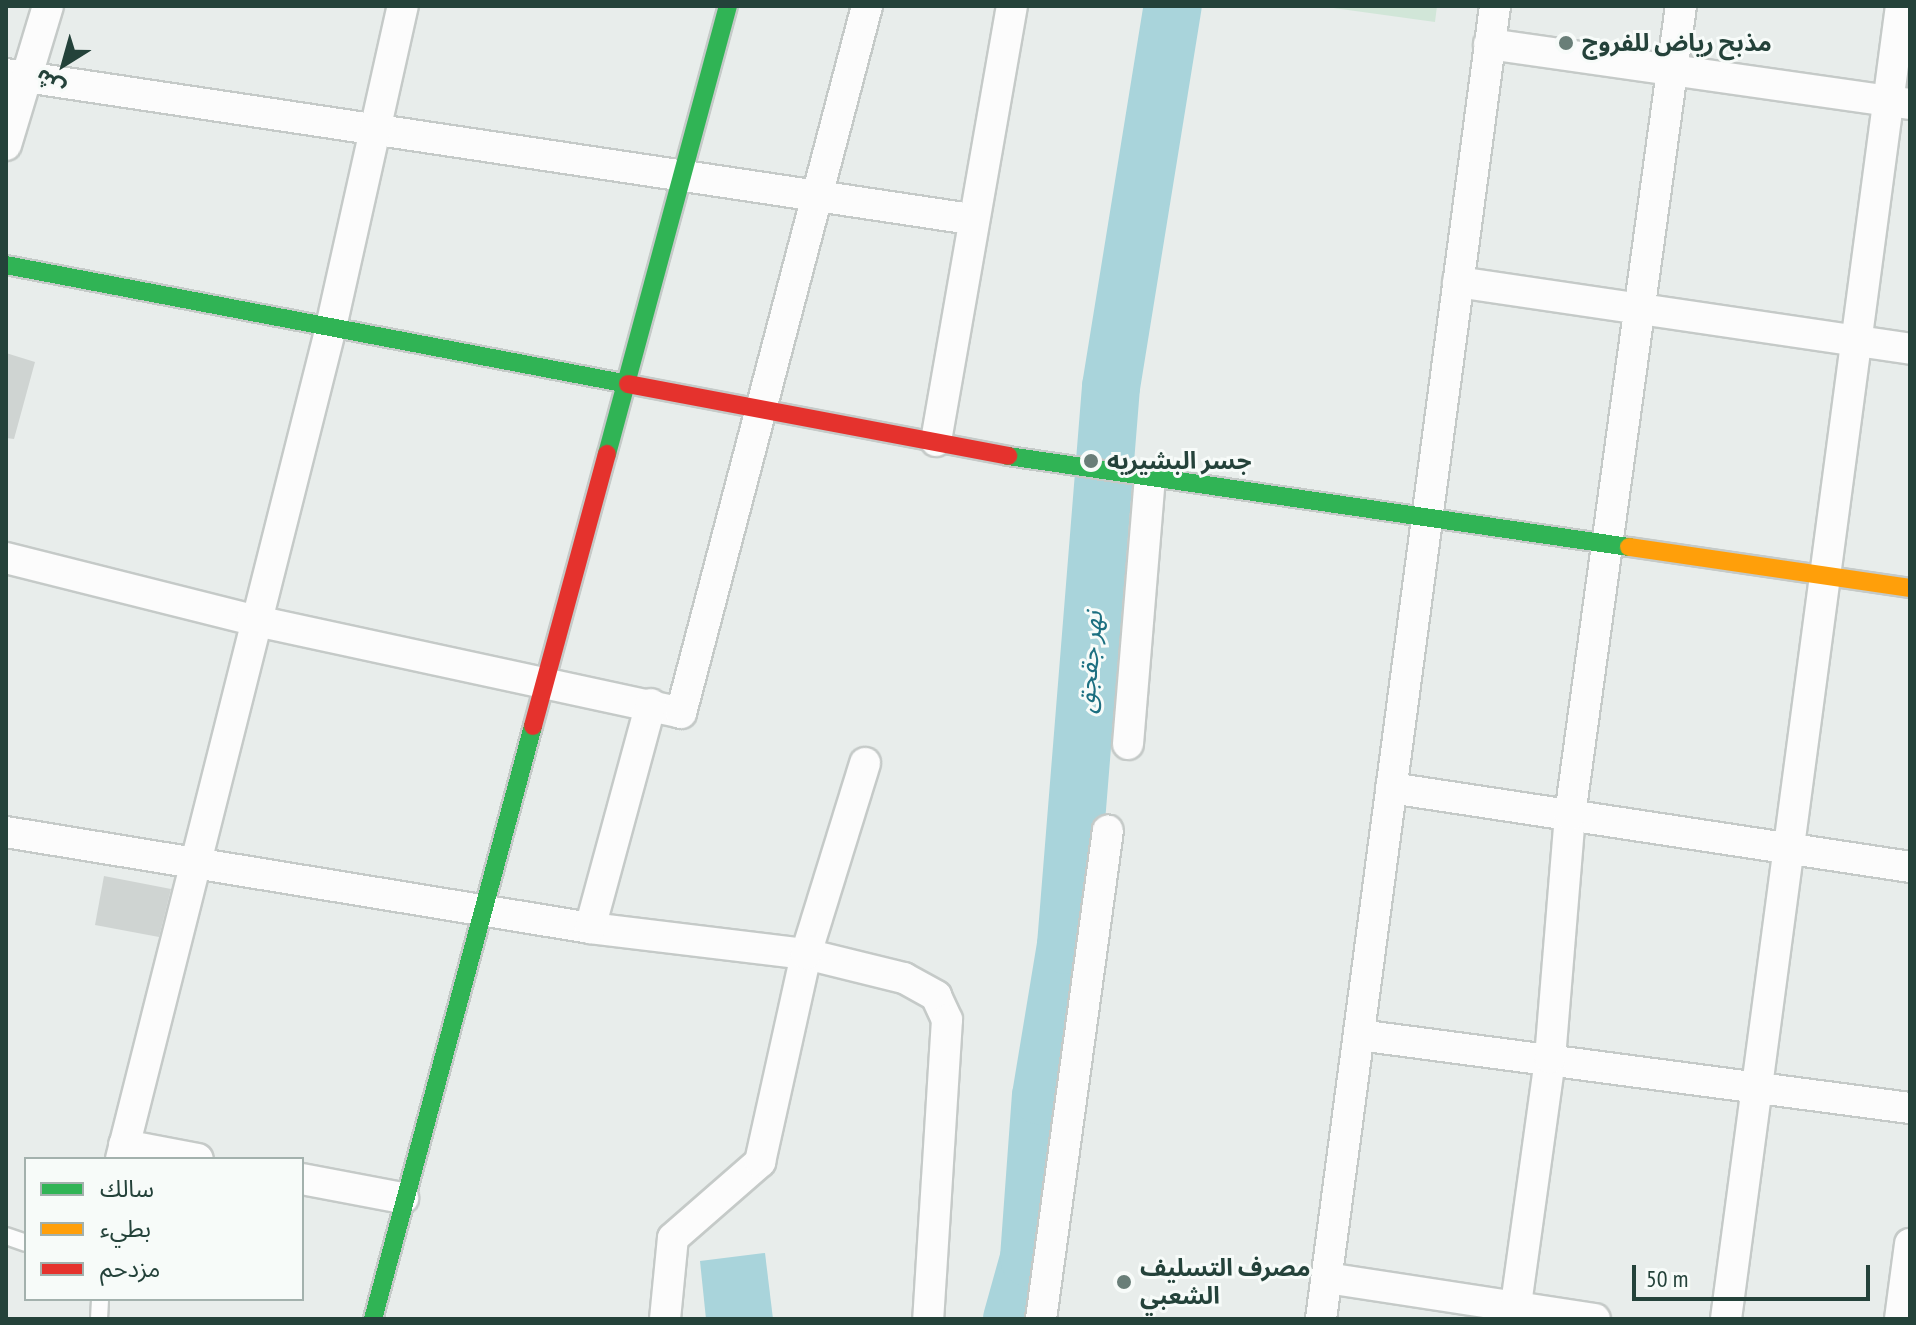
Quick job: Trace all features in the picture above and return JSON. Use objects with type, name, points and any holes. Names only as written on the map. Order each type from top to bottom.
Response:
[{"type":"street","points":[[6,145],[14,76],[48,6]]},
{"type":"street","points":[[177,1157],[123,1152],[199,865],[252,620],[331,327],[372,131],[403,6]]},
{"type":"street","points":[[373,1319],[403,1198],[728,6]]},
{"type":"street","points":[[6,558],[252,620],[546,680],[681,713],[763,412],[867,6]]},
{"type":"street","points":[[936,441],[971,219],[1012,6]]},
{"type":"street","points":[[1321,1319],[1495,6]]},
{"type":"street","points":[[1515,1313],[1550,1058],[1570,815],[1681,6]]},
{"type":"street","points":[[1726,1319],[1856,341],[1899,102],[1901,6]]},
{"type":"street","points":[[1489,44],[1899,102]]},
{"type":"street","points":[[14,76],[971,219]]},
{"type":"street","points":[[6,265],[626,387],[936,441],[998,455],[1427,520],[1910,588]]},
{"type":"street","points":[[1458,282],[1910,349]]},
{"type":"street","points":[[1128,744],[1150,478]]},
{"type":"street","points":[[590,928],[651,704]]},
{"type":"street","points":[[665,1319],[673,1238],[760,1162],[806,954],[865,763]]},
{"type":"street","points":[[1391,788],[1910,867]]},
{"type":"street","points":[[1041,1319],[1108,831]]},
{"type":"street","points":[[6,832],[590,928],[806,954],[904,978],[936,996],[947,1020],[928,1319]]},
{"type":"street","points":[[1359,1035],[1910,1108]]},
{"type":"street","points":[[304,1179],[403,1198]]},
{"type":"street","points":[[1900,1319],[1910,1244]]},
{"type":"street","points":[[1327,1278],[1515,1313],[1595,1319]]},
{"type":"green space","points":[[1319,6],[1437,6],[1435,22]]},
{"type":"water","points":[[765,1253],[773,1319],[706,1319],[700,1261]]},
{"type":"building","points":[[6,353],[35,362],[14,439],[6,438]]},
{"type":"building","points":[[104,876],[171,889],[159,937],[95,925]]},
{"type":"waterway","name":"نهر جقجق","points":[[1012,1319],[1029,1258],[1041,1096],[1066,945],[1111,387],[1173,6]]},
{"type":"traffic: fast","points":[[607,454],[728,6]]},
{"type":"traffic: fast","points":[[6,265],[628,384]]},
{"type":"traffic: fast","points":[[1008,456],[1629,547]]},
{"type":"traffic: fast","points":[[373,1319],[533,726]]},
{"type":"traffic: slow","points":[[1629,547],[1910,588]]},
{"type":"traffic: jam","points":[[628,384],[1008,456]]},
{"type":"traffic: jam","points":[[533,726],[607,454]]},
{"type":"place","name":"مذبح رياض للفروج","points":[[1566,43]]},
{"type":"place","name":"جسر البشيريه","points":[[1091,461]]},
{"type":"place","name":"مصرف التسليف الشعبي","points":[[1124,1282]]}]
